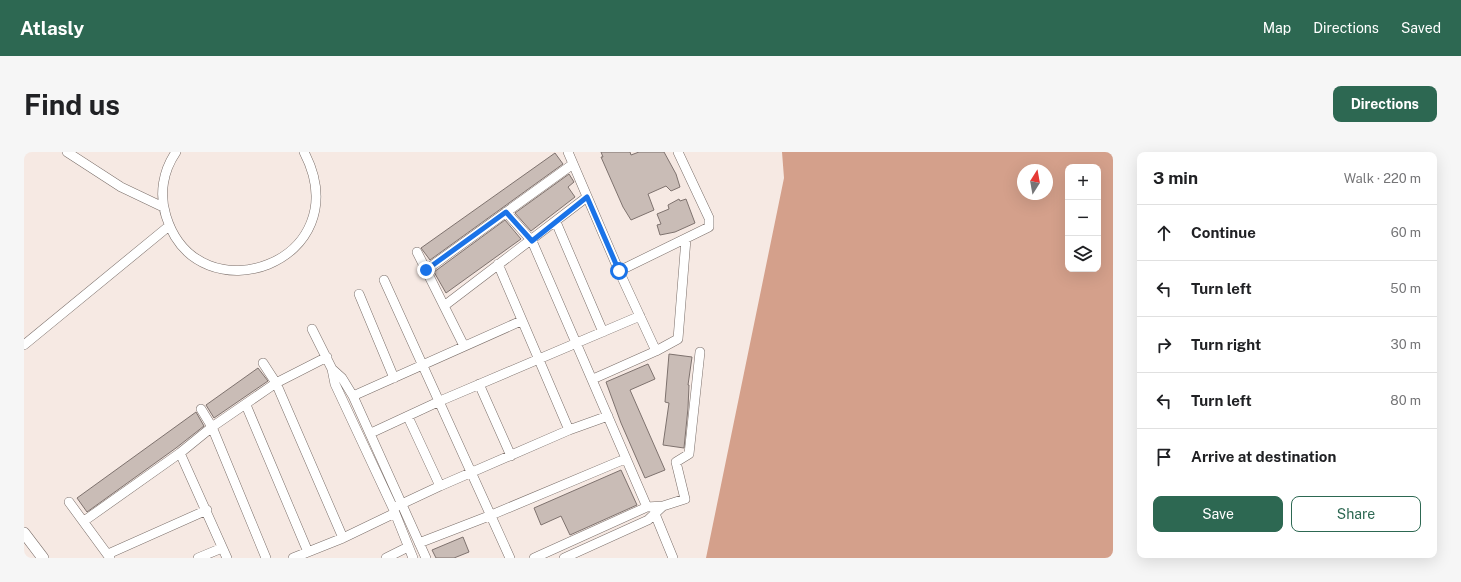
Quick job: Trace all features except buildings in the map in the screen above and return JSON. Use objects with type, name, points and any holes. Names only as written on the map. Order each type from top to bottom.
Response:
[{"type":"street","points":[[67,152],[121,187],[164,207]]},
{"type":"street","points":[[176,152],[165,175],[162,191],[169,226],[182,246],[200,260],[221,269],[244,271],[266,266],[287,255],[302,239],[313,218],[317,196],[314,173],[304,152]]},
{"type":"street","points":[[568,152],[619,271],[656,351]]},
{"type":"street","points":[[619,271],[709,227],[709,218],[678,152]]},
{"type":"street","points":[[426,270],[573,164]]},
{"type":"street","points":[[444,306],[498,264],[532,241],[587,197]]},
{"type":"street","points":[[506,212],[532,241],[647,507]]},
{"type":"street","points":[[556,222],[602,332]]},
{"type":"street","points":[[24,345],[169,226]]},
{"type":"street","points":[[592,379],[656,351],[678,339],[686,238]]},
{"type":"street","points":[[417,252],[464,346]]},
{"type":"street","points":[[498,264],[521,322],[569,430]]},
{"type":"street","points":[[384,280],[424,364],[489,516],[510,558]]},
{"type":"street","points":[[358,294],[394,378]]},
{"type":"street","points":[[371,433],[538,358],[640,316]]},
{"type":"street","points":[[353,396],[521,322]]},
{"type":"street","points":[[312,329],[332,369],[335,384],[394,511],[413,558]]},
{"type":"street","points":[[534,558],[647,507],[663,506],[686,499],[676,462],[689,454],[700,352]]},
{"type":"street","points":[[84,522],[180,453],[212,427],[276,383],[327,358]]},
{"type":"street","points":[[263,363],[276,383],[343,538]]},
{"type":"street","points":[[332,369],[342,378],[353,396],[371,433],[426,558]]},
{"type":"street","points":[[479,384],[511,456]]},
{"type":"street","points":[[246,405],[308,552]]},
{"type":"street","points":[[201,410],[212,427],[266,558]]},
{"type":"street","points":[[408,416],[440,486]]},
{"type":"street","points":[[293,558],[343,538],[394,511],[402,503],[569,430],[608,416]]},
{"type":"street","points":[[180,453],[207,510],[227,558]]},
{"type":"street","points":[[419,543],[489,516],[625,459]]},
{"type":"street","points":[[69,502],[109,556],[207,510]]},
{"type":"street","points":[[564,558],[648,520],[663,506]]},
{"type":"street","points":[[655,514],[673,558]]},
{"type":"street","points":[[24,533],[43,558]]},
{"type":"street","points":[[386,558],[408,547]]},
{"type":"street","points":[[198,558],[222,548]]},
{"type":"shaded area","points":[[782,152],[1113,152],[1113,558],[706,558],[784,178]]},
{"type":"route","points":[[426,270],[506,212],[532,241],[587,197],[619,271]]}]
